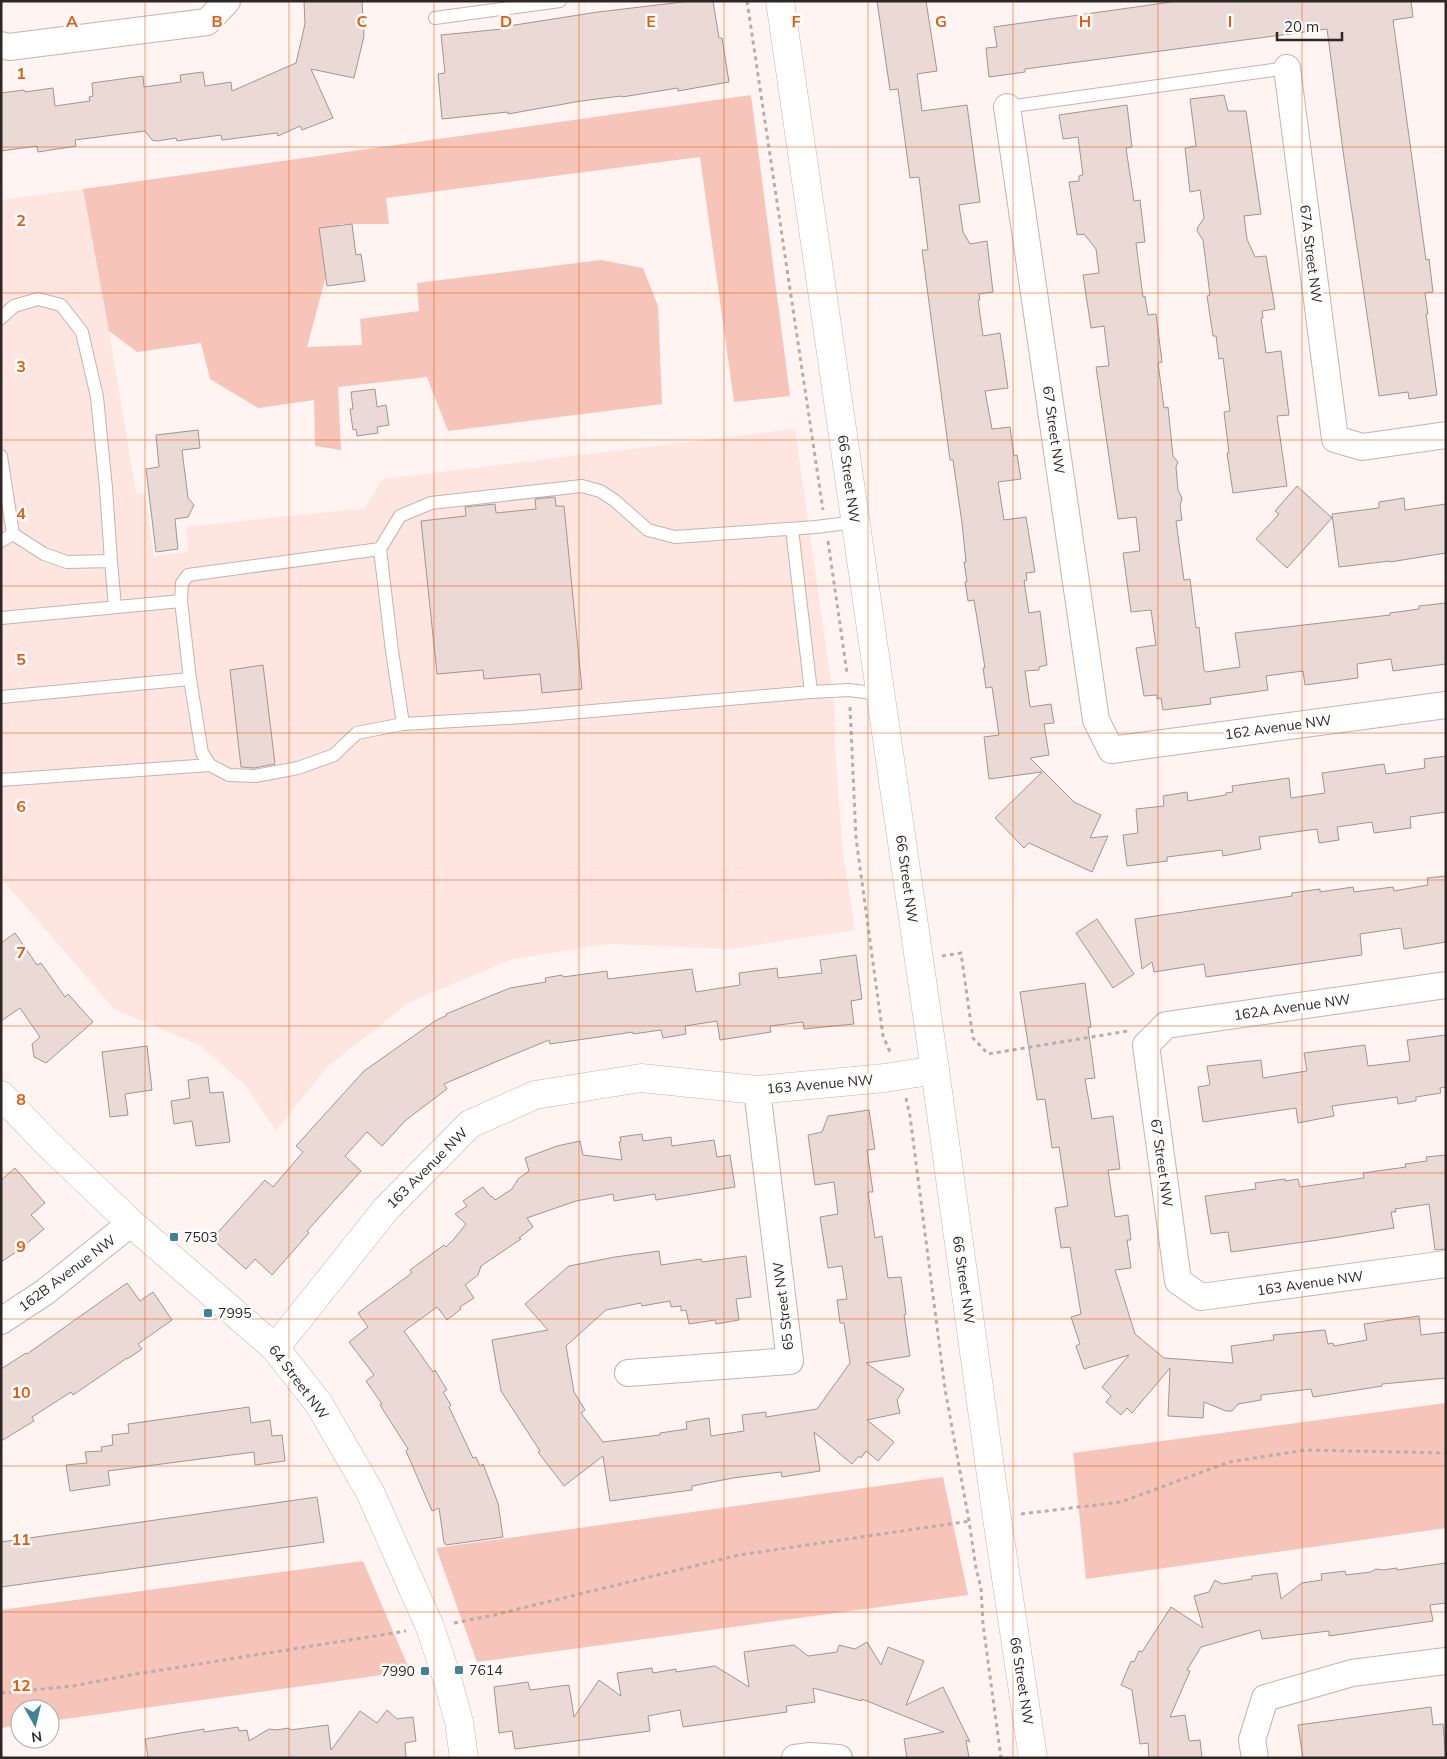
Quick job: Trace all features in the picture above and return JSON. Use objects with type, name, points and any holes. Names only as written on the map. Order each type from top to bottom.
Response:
[{"type":"main road","name":"66 Street NW","points":[[780,1],[1033,1758]]},
{"type":"main road","name":"163 Avenue NW","points":[[275,1348],[386,1209],[470,1124],[535,1095],[641,1078],[757,1090],[900,1076],[935,1070]]},
{"type":"main road","name":"64 Street NW","points":[[1,1095],[47,1143],[131,1223],[275,1348],[318,1404],[370,1492],[430,1627],[448,1678],[459,1722],[464,1758]]},
{"type":"street","points":[[1,45],[9,47],[207,22],[227,1]]},
{"type":"street","name":"67A Street NW","points":[[1287,68],[1335,439],[1362,447],[1446,435]]},
{"type":"street","name":"67 Street NW","points":[[1007,107],[1096,720],[1111,750]]},
{"type":"street","name":"162 Avenue NW","points":[[1111,750],[1446,705]]},
{"type":"street","name":"162A Avenue NW","points":[[1146,1045],[1166,1025],[1446,985]]},
{"type":"street","name":"67 Street NW","points":[[1146,1045],[1178,1282]]},
{"type":"street","name":"65 Street NW","points":[[628,1372],[790,1361],[757,1090]]},
{"type":"street","name":"162B Avenue NW","points":[[1,1321],[45,1292],[131,1223]]},
{"type":"street","name":"163 Avenue NW","points":[[1178,1282],[1201,1297],[1446,1264]]},
{"type":"street","points":[[1255,1758],[1252,1740],[1265,1698],[1352,1673],[1446,1661]]},
{"type":"street","points":[[795,1758],[810,1756],[839,1758]]},
{"type":"lane","points":[[435,18],[523,4],[560,1]]},
{"type":"lane","points":[[1007,107],[1287,68]]},
{"type":"lane","points":[[1,318],[14,306],[38,299],[61,304],[82,332],[97,396],[115,607]]},
{"type":"lane","points":[[1,456],[13,534],[44,554],[67,562],[111,560]]},
{"type":"lane","points":[[404,724],[392,651],[380,549],[400,516],[431,503],[582,486],[600,491],[614,500],[648,530],[675,537],[792,529],[856,522]]},
{"type":"lane","points":[[792,529],[811,692]]},
{"type":"lane","points":[[1,540],[13,534]]},
{"type":"lane","points":[[380,549],[188,575],[182,583],[181,601],[190,679],[202,753],[210,765],[229,775],[255,776],[298,768],[334,754],[357,733],[404,724],[523,717],[811,692],[849,690],[880,694]]},
{"type":"lane","points":[[1,618],[181,601]]},
{"type":"lane","points":[[1,697],[190,679]]},
{"type":"lane","points":[[1,780],[210,765]]},
{"type":"path","points":[[747,1],[844,647],[849,690],[857,848],[883,1036],[900,1076],[910,1116],[945,1389],[981,1588],[983,1624],[1001,1758]]},
{"type":"path","points":[[919,959],[961,953],[973,1038],[988,1054],[1127,1031],[1146,1045]]},
{"type":"path","points":[[1,1692],[73,1686],[136,1674],[430,1627],[494,1615],[739,1556],[969,1521],[1121,1502],[1229,1462],[1306,1450],[1446,1453]]},
{"type":"shaded area","points":[[751,95],[790,396],[734,402],[700,157],[386,198],[389,224],[340,224],[307,347],[362,345],[360,319],[419,311],[417,283],[601,260],[643,268],[658,306],[662,404],[448,431],[427,377],[338,387],[341,450],[315,446],[314,400],[258,408],[210,379],[201,343],[137,352],[109,331],[83,189]]},
{"type":"shaded area","points":[[83,189],[136,493],[145,494],[154,556],[188,552],[186,527],[365,508],[382,479],[795,429],[835,710],[835,743],[842,845],[855,930],[730,949],[608,944],[510,960],[410,1002],[327,1067],[276,1131],[247,1087],[201,1046],[114,1009],[1,878],[1,200]]},
{"type":"shaded area","points":[[1446,1403],[1446,1528],[1086,1579],[1073,1453]]},
{"type":"shaded area","points":[[943,1477],[968,1595],[477,1662],[436,1548]]},
{"type":"shaded area","points":[[363,1561],[410,1671],[60,1720],[60,1699],[10,1699],[10,1727],[1,1728],[1,1610]]},
{"type":"building","points":[[304,1],[362,1],[364,36],[354,78],[311,69],[333,118],[302,130],[300,126],[278,136],[277,133],[222,140],[221,135],[177,141],[176,138],[157,141],[152,140],[145,131],[75,140],[76,146],[38,152],[37,146],[1,151],[1,93],[53,88],[55,106],[90,101],[89,97],[93,96],[92,83],[143,76],[144,87],[181,82],[180,75],[203,72],[205,86],[231,82],[232,91],[296,63],[305,24]]},
{"type":"building","points":[[691,1],[713,1],[719,38],[722,38],[729,82],[678,91],[678,88],[581,101],[508,114],[508,112],[442,119],[438,74],[445,73],[441,35],[502,29],[502,27],[598,12]]},
{"type":"building","points":[[877,1],[926,1],[937,71],[917,74],[922,111],[967,105],[980,202],[959,205],[963,232],[970,244],[987,241],[993,292],[979,294],[980,300],[978,300],[983,336],[1000,333],[1008,388],[985,391],[992,429],[1010,427],[1014,456],[1017,455],[1021,479],[998,482],[1004,520],[1026,517],[1035,572],[1026,573],[1027,580],[1024,581],[1029,613],[1040,611],[1047,665],[1039,667],[1039,670],[1025,671],[1030,707],[1051,704],[1054,723],[1044,724],[1049,755],[1030,758],[1074,802],[1101,815],[1090,838],[1108,836],[1092,872],[1029,843],[1024,848],[995,818],[1042,772],[989,779],[984,737],[999,735],[992,687],[986,688],[983,668],[985,668],[974,600],[968,601],[965,582],[967,582],[964,562],[966,562],[962,523],[953,460],[950,460],[922,250],[928,250],[919,177],[910,178],[898,89],[890,90]]},
{"type":"building","points":[[1178,1],[1411,1],[1413,17],[1393,20],[1426,260],[1429,259],[1433,292],[1425,293],[1437,395],[1409,399],[1408,392],[1379,396],[1327,29],[1025,69],[1025,72],[989,77],[986,48],[997,47],[994,27]]},
{"type":"building","points":[[1224,95],[1228,111],[1246,111],[1261,214],[1244,216],[1247,239],[1255,257],[1266,256],[1275,309],[1262,311],[1263,318],[1261,318],[1266,353],[1281,351],[1289,415],[1277,416],[1287,486],[1233,493],[1227,453],[1229,453],[1224,412],[1230,411],[1223,358],[1219,359],[1216,336],[1213,336],[1207,296],[1210,295],[1203,240],[1197,231],[1204,218],[1200,190],[1190,192],[1185,148],[1196,146],[1190,99]]},
{"type":"building","points":[[1127,105],[1132,147],[1126,148],[1134,201],[1140,200],[1145,242],[1136,243],[1143,297],[1145,296],[1148,315],[1156,314],[1162,362],[1158,363],[1164,408],[1168,407],[1173,456],[1178,462],[1176,467],[1178,490],[1182,498],[1180,506],[1182,520],[1176,521],[1184,580],[1190,579],[1196,628],[1199,627],[1204,670],[1206,672],[1240,667],[1235,633],[1390,615],[1390,613],[1419,609],[1419,606],[1446,603],[1446,664],[1393,671],[1391,659],[1357,664],[1358,678],[1305,685],[1303,671],[1266,676],[1268,690],[1210,698],[1211,704],[1163,710],[1161,698],[1157,699],[1157,695],[1144,696],[1136,648],[1156,645],[1151,610],[1131,612],[1123,553],[1140,551],[1136,517],[1118,519],[1096,367],[1109,366],[1104,326],[1091,328],[1083,275],[1099,273],[1096,249],[1084,234],[1077,235],[1069,182],[1079,181],[1079,176],[1083,175],[1078,137],[1063,139],[1059,115]]},
{"type":"building","points":[[352,224],[356,255],[361,254],[365,281],[327,286],[319,228]]},
{"type":"building","points":[[375,389],[377,407],[386,405],[389,425],[377,427],[378,433],[357,436],[356,429],[353,430],[350,409],[353,409],[351,392]]},
{"type":"building","points":[[198,430],[200,448],[182,450],[188,498],[194,505],[188,517],[175,519],[178,549],[156,552],[146,469],[159,467],[156,435]]},
{"type":"building","points":[[1297,486],[1332,518],[1287,568],[1256,539],[1279,514],[1275,511]]},
{"type":"building","points":[[555,497],[556,506],[564,506],[582,689],[542,693],[540,674],[484,679],[483,670],[437,674],[421,521],[466,516],[465,507],[495,504],[496,513],[536,509],[535,499]]},
{"type":"building","points":[[1404,498],[1405,510],[1446,504],[1446,553],[1390,562],[1339,567],[1332,514],[1379,508],[1379,502]]},
{"type":"building","points":[[263,665],[275,764],[254,768],[241,767],[230,670]]},
{"type":"building","points":[[1446,756],[1446,812],[1410,817],[1411,828],[1374,833],[1372,822],[1337,827],[1339,840],[1319,843],[1317,829],[1259,837],[1261,849],[1223,856],[1222,850],[1167,857],[1167,861],[1127,866],[1123,835],[1138,833],[1136,809],[1164,806],[1163,796],[1187,792],[1188,801],[1226,795],[1226,793],[1233,792],[1232,786],[1289,778],[1291,798],[1325,793],[1322,773],[1384,764],[1386,774],[1425,768],[1424,759]]},
{"type":"building","points":[[1446,876],[1446,942],[1404,949],[1401,928],[1360,934],[1362,955],[1206,977],[1204,964],[1154,972],[1152,962],[1142,969],[1135,919],[1292,896],[1292,893],[1320,889],[1320,892],[1353,887],[1354,892],[1393,887],[1394,891],[1428,885],[1427,878]]},
{"type":"building","points":[[1097,919],[1134,974],[1113,988],[1076,933]]},
{"type":"building","points":[[15,933],[37,965],[41,963],[65,997],[68,994],[93,1022],[46,1063],[34,1057],[32,1044],[40,1037],[20,1008],[1,1021],[1,943]]},
{"type":"building","points":[[856,955],[862,999],[851,1001],[854,1024],[804,1029],[803,1022],[770,1026],[771,1032],[720,1040],[717,1021],[685,1026],[686,1034],[663,1038],[661,1030],[633,1034],[633,1032],[550,1044],[549,1040],[444,1084],[447,1089],[406,1120],[382,1146],[367,1132],[345,1156],[361,1171],[307,1231],[309,1233],[272,1275],[255,1259],[246,1269],[212,1239],[265,1180],[273,1187],[303,1152],[296,1146],[364,1071],[446,1014],[510,988],[546,982],[545,978],[562,975],[563,977],[607,971],[608,979],[692,969],[696,992],[740,985],[739,973],[777,968],[778,978],[822,973],[820,960]]},
{"type":"building","points":[[1085,983],[1091,1027],[1088,1028],[1095,1078],[1085,1079],[1092,1119],[1113,1116],[1120,1169],[1108,1170],[1115,1217],[1128,1215],[1131,1240],[1127,1240],[1131,1268],[1115,1270],[1135,1334],[1164,1358],[1233,1363],[1231,1346],[1274,1340],[1273,1335],[1325,1330],[1328,1344],[1333,1343],[1334,1346],[1367,1340],[1364,1324],[1419,1316],[1421,1335],[1446,1332],[1446,1378],[1382,1384],[1382,1386],[1313,1397],[1311,1389],[1261,1395],[1261,1400],[1238,1404],[1232,1411],[1226,1411],[1204,1402],[1203,1418],[1168,1416],[1170,1368],[1132,1413],[1127,1408],[1121,1415],[1106,1402],[1111,1396],[1102,1387],[1129,1355],[1084,1369],[1076,1346],[1080,1344],[1071,1317],[1081,1314],[1070,1247],[1061,1248],[1055,1208],[1068,1206],[1059,1147],[1052,1148],[1045,1099],[1037,1100],[1020,992]]},
{"type":"building","points":[[1446,1035],[1446,1087],[1440,1088],[1441,1093],[1416,1097],[1416,1101],[1398,1104],[1397,1097],[1332,1106],[1334,1116],[1298,1123],[1296,1108],[1203,1122],[1198,1087],[1210,1085],[1207,1066],[1261,1060],[1263,1078],[1307,1071],[1304,1053],[1365,1045],[1368,1066],[1410,1061],[1407,1040]]},
{"type":"building","points":[[147,1046],[152,1090],[125,1094],[128,1115],[110,1117],[102,1052]]},
{"type":"building","points":[[208,1077],[210,1093],[223,1092],[230,1142],[196,1146],[192,1121],[174,1124],[171,1101],[190,1098],[188,1080]]},
{"type":"building","points":[[869,1110],[875,1149],[867,1150],[873,1192],[868,1192],[875,1238],[882,1236],[888,1278],[901,1277],[910,1356],[866,1363],[904,1389],[897,1400],[900,1413],[867,1420],[894,1442],[878,1461],[866,1451],[861,1458],[859,1456],[852,1464],[814,1432],[820,1471],[782,1477],[781,1472],[733,1478],[692,1486],[692,1490],[610,1501],[603,1456],[564,1486],[538,1452],[540,1451],[501,1391],[492,1340],[548,1330],[525,1304],[569,1266],[659,1251],[661,1265],[701,1259],[702,1262],[746,1256],[751,1297],[736,1299],[739,1320],[716,1324],[715,1320],[689,1324],[686,1310],[681,1311],[681,1306],[671,1307],[670,1301],[642,1306],[641,1303],[606,1310],[566,1346],[574,1392],[585,1410],[581,1413],[603,1442],[660,1435],[660,1433],[687,1429],[686,1422],[709,1418],[711,1436],[744,1431],[742,1415],[766,1412],[766,1417],[817,1409],[850,1363],[844,1323],[840,1323],[837,1300],[847,1299],[842,1266],[828,1268],[820,1217],[838,1214],[834,1182],[815,1185],[808,1135],[822,1132],[828,1116]]},
{"type":"building","points":[[642,1134],[643,1141],[671,1137],[672,1146],[714,1140],[717,1157],[730,1155],[735,1187],[656,1200],[655,1194],[614,1201],[613,1194],[576,1201],[527,1218],[533,1227],[519,1238],[521,1239],[481,1266],[478,1275],[465,1285],[474,1298],[460,1307],[461,1309],[447,1320],[437,1307],[404,1331],[433,1372],[435,1370],[447,1390],[443,1392],[451,1405],[449,1407],[473,1458],[476,1457],[480,1466],[483,1464],[498,1503],[503,1537],[446,1545],[444,1543],[439,1508],[432,1511],[406,1451],[408,1449],[380,1405],[382,1404],[366,1381],[374,1375],[349,1342],[368,1327],[358,1313],[412,1273],[410,1270],[444,1245],[446,1247],[454,1239],[466,1224],[455,1214],[467,1206],[463,1201],[483,1187],[495,1200],[512,1189],[518,1179],[529,1171],[525,1158],[557,1146],[580,1141],[583,1155],[622,1160],[620,1137]]},
{"type":"building","points":[[1446,1155],[1446,1249],[1435,1250],[1429,1204],[1395,1209],[1396,1212],[1391,1212],[1394,1228],[1333,1238],[1231,1252],[1228,1232],[1211,1234],[1205,1196],[1256,1189],[1255,1183],[1285,1179],[1285,1181],[1298,1179],[1300,1187],[1364,1178],[1363,1173],[1406,1167],[1405,1164],[1427,1161],[1426,1157]]},
{"type":"building","points":[[15,1168],[45,1203],[31,1215],[44,1229],[1,1262],[1,1180]]},
{"type":"building","points":[[127,1283],[140,1301],[153,1292],[172,1320],[138,1344],[142,1349],[73,1395],[71,1392],[32,1417],[34,1421],[1,1441],[1,1369],[27,1354]]},
{"type":"building","points":[[249,1407],[251,1423],[270,1420],[272,1436],[282,1435],[285,1461],[255,1465],[254,1452],[108,1471],[110,1485],[70,1491],[66,1465],[87,1463],[85,1452],[102,1451],[101,1447],[113,1445],[112,1435],[129,1433],[128,1424]]},
{"type":"building","points":[[317,1497],[324,1542],[1,1587],[1,1542]]},
{"type":"building","points":[[1446,1563],[1446,1603],[1430,1605],[1433,1621],[1329,1636],[1329,1631],[1262,1639],[1260,1630],[1201,1647],[1187,1670],[1190,1671],[1170,1717],[1185,1715],[1189,1740],[1200,1740],[1202,1758],[1149,1758],[1148,1743],[1140,1744],[1132,1690],[1121,1685],[1131,1661],[1134,1662],[1139,1651],[1142,1652],[1171,1607],[1203,1628],[1194,1596],[1209,1592],[1215,1580],[1222,1584],[1252,1579],[1252,1576],[1277,1573],[1281,1599],[1302,1583],[1322,1580],[1321,1574],[1345,1571],[1346,1575],[1371,1572],[1376,1569],[1397,1568],[1397,1570]]},
{"type":"building","points":[[867,1642],[881,1665],[888,1647],[924,1661],[906,1705],[943,1687],[970,1742],[966,1740],[969,1758],[907,1758],[904,1739],[944,1732],[862,1699],[862,1701],[813,1688],[815,1702],[786,1706],[787,1712],[683,1727],[680,1710],[648,1716],[650,1731],[515,1749],[512,1731],[499,1733],[494,1687],[528,1682],[530,1690],[569,1685],[574,1717],[599,1680],[621,1696],[617,1673],[652,1668],[653,1673],[676,1669],[676,1672],[715,1666],[749,1687],[744,1652],[794,1645],[808,1656],[837,1652],[839,1645],[855,1649]]},
{"type":"building","points":[[1431,1707],[1433,1725],[1443,1724],[1446,1758],[1303,1758],[1298,1725]]},
{"type":"building","points":[[387,1710],[397,1719],[413,1717],[416,1741],[405,1743],[406,1758],[148,1758],[145,1739],[204,1729],[204,1732],[238,1727],[239,1731],[247,1730],[249,1741],[269,1729],[289,1728],[290,1730],[328,1725],[331,1750],[360,1711],[377,1723]]},
{"type":"place","name":"7503","points":[[174,1237]]},
{"type":"place","name":"7995","points":[[208,1313]]},
{"type":"place","name":"7614","points":[[459,1670]]},
{"type":"place","name":"7990","points":[[425,1671]]}]
